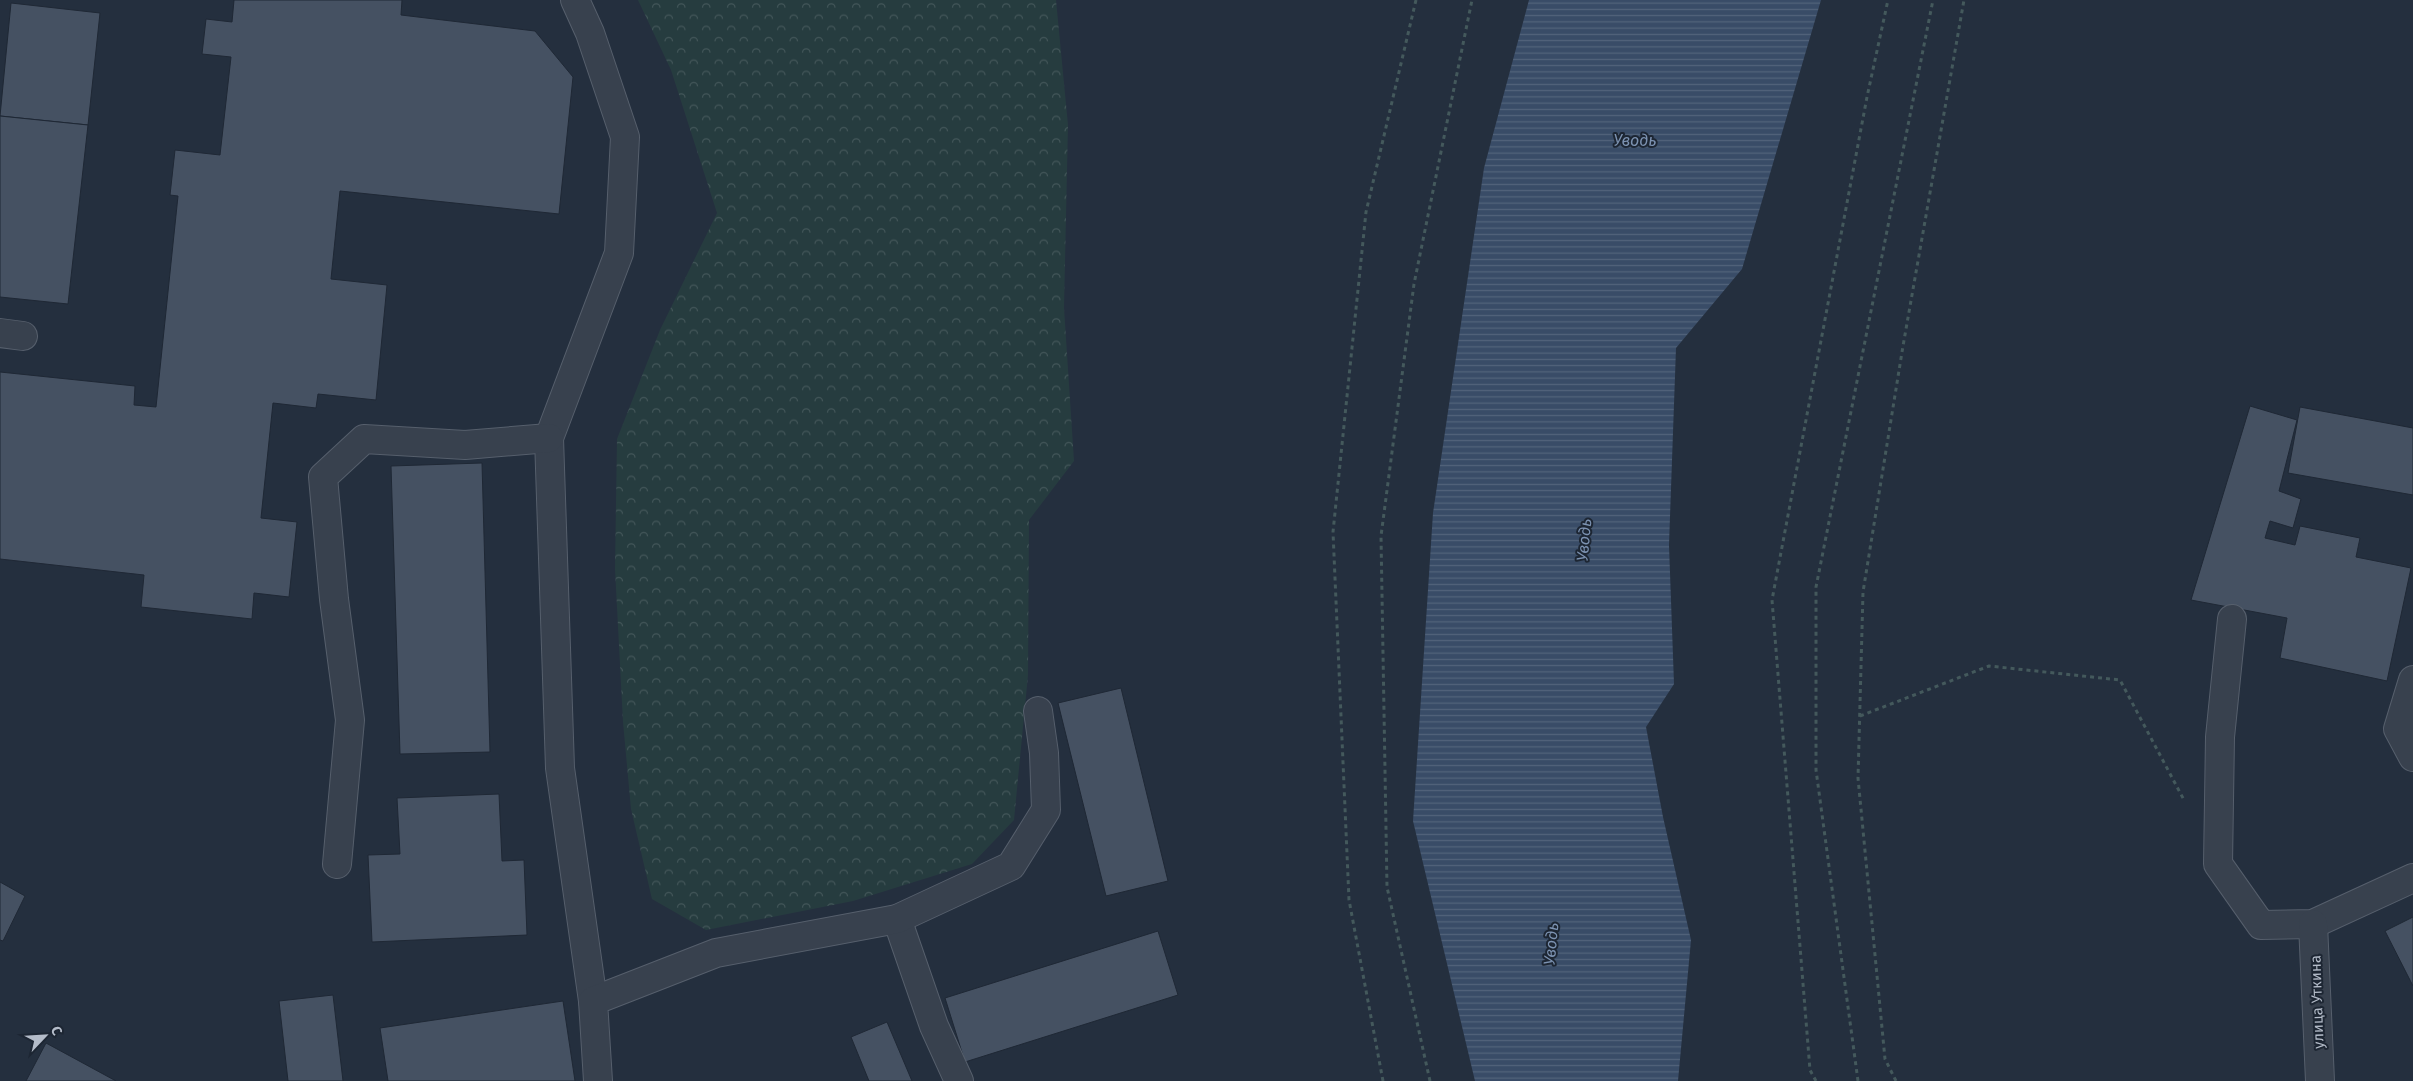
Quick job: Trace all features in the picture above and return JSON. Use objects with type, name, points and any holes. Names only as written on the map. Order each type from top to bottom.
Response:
[{"type":"street","points":[[575,0],[590,32],[625,137],[619,253],[549,438],[560,768],[593,1001],[598,1081]]},
{"type":"street","points":[[338,864],[350,720],[334,599],[322,477],[364,439],[466,445],[549,438]]},
{"type":"street","points":[[2232,619],[2220,737],[2218,864],[2262,925],[2313,924],[2413,878]]},
{"type":"street","points":[[2413,680],[2398,729],[2413,757]]},
{"type":"street","points":[[593,1001],[716,953],[897,919],[1011,866],[1046,810],[1044,753],[1038,711]]},
{"type":"street","points":[[897,919],[934,1026],[959,1081]]},
{"type":"street","name":"улица Уткина","points":[[2313,924],[2320,1081]]},
{"type":"path","points":[[1384,1081],[1349,900],[1332,532],[1366,212],[1416,0]]},
{"type":"path","points":[[1430,1081],[1387,887],[1380,536],[1414,284],[1472,0]]},
{"type":"path","points":[[1816,1081],[1810,1070],[1772,600],[1867,97],[1888,0]]},
{"type":"path","points":[[1858,1081],[1816,770],[1816,587],[1933,0]]},
{"type":"path","points":[[1896,1081],[1885,1059],[1858,778],[1863,592],[1904,337],[1964,0]]},
{"type":"path","points":[[1860,716],[1989,666],[2120,680],[2185,803]]},
{"type":"green space","points":[[638,0],[1056,0],[1068,125],[1064,308],[1074,461],[1029,520],[1028,675],[1014,820],[972,864],[853,901],[706,930],[652,899],[631,809],[623,722],[615,569],[617,439],[660,330],[717,213],[671,70]]},
{"type":"water","name":"Уводь","points":[[1529,0],[1821,0],[1742,269],[1676,348],[1669,545],[1674,684],[1646,727],[1663,817],[1691,940],[1678,1081],[1475,1081],[1413,821],[1433,513],[1484,168]]},
{"type":"building","points":[[234,0],[402,0],[401,15],[535,31],[573,77],[559,214],[340,191],[331,279],[387,285],[376,400],[318,394],[316,408],[273,403],[261,518],[297,522],[289,597],[254,593],[252,619],[141,607],[144,575],[0,559],[0,372],[135,386],[134,405],[156,407],[178,196],[170,195],[175,150],[220,155],[231,57],[202,54],[206,19],[232,22]]},
{"type":"building","points":[[11,3],[100,13],[88,125],[0,116]]},
{"type":"building","points":[[0,116],[88,125],[68,304],[0,297]]},
{"type":"building","points":[[2250,406],[2297,420],[2279,491],[2301,499],[2293,528],[2270,521],[2265,538],[2295,545],[2300,526],[2360,538],[2356,557],[2411,568],[2387,681],[2280,658],[2287,618],[2191,600]]},
{"type":"building","points":[[2300,407],[2413,428],[2413,495],[2288,473]]},
{"type":"building","points":[[482,463],[490,752],[400,754],[391,466]]},
{"type":"building","points":[[1121,688],[1168,881],[1106,896],[1058,703]]},
{"type":"building","points":[[499,794],[502,861],[524,860],[527,935],[372,942],[368,855],[400,854],[397,798]]},
{"type":"building","points":[[0,882],[25,896],[3,941],[0,940]]},
{"type":"building","points":[[2413,917],[2413,986],[2385,931]]},
{"type":"building","points":[[1158,931],[1178,995],[965,1062],[945,998]]},
{"type":"building","points":[[333,995],[343,1081],[288,1081],[279,1001]]},
{"type":"building","points":[[563,1001],[575,1081],[388,1081],[380,1028]]},
{"type":"building","points":[[887,1022],[912,1081],[869,1081],[851,1037]]},
{"type":"building","points":[[46,1043],[116,1081],[26,1081]]}]
